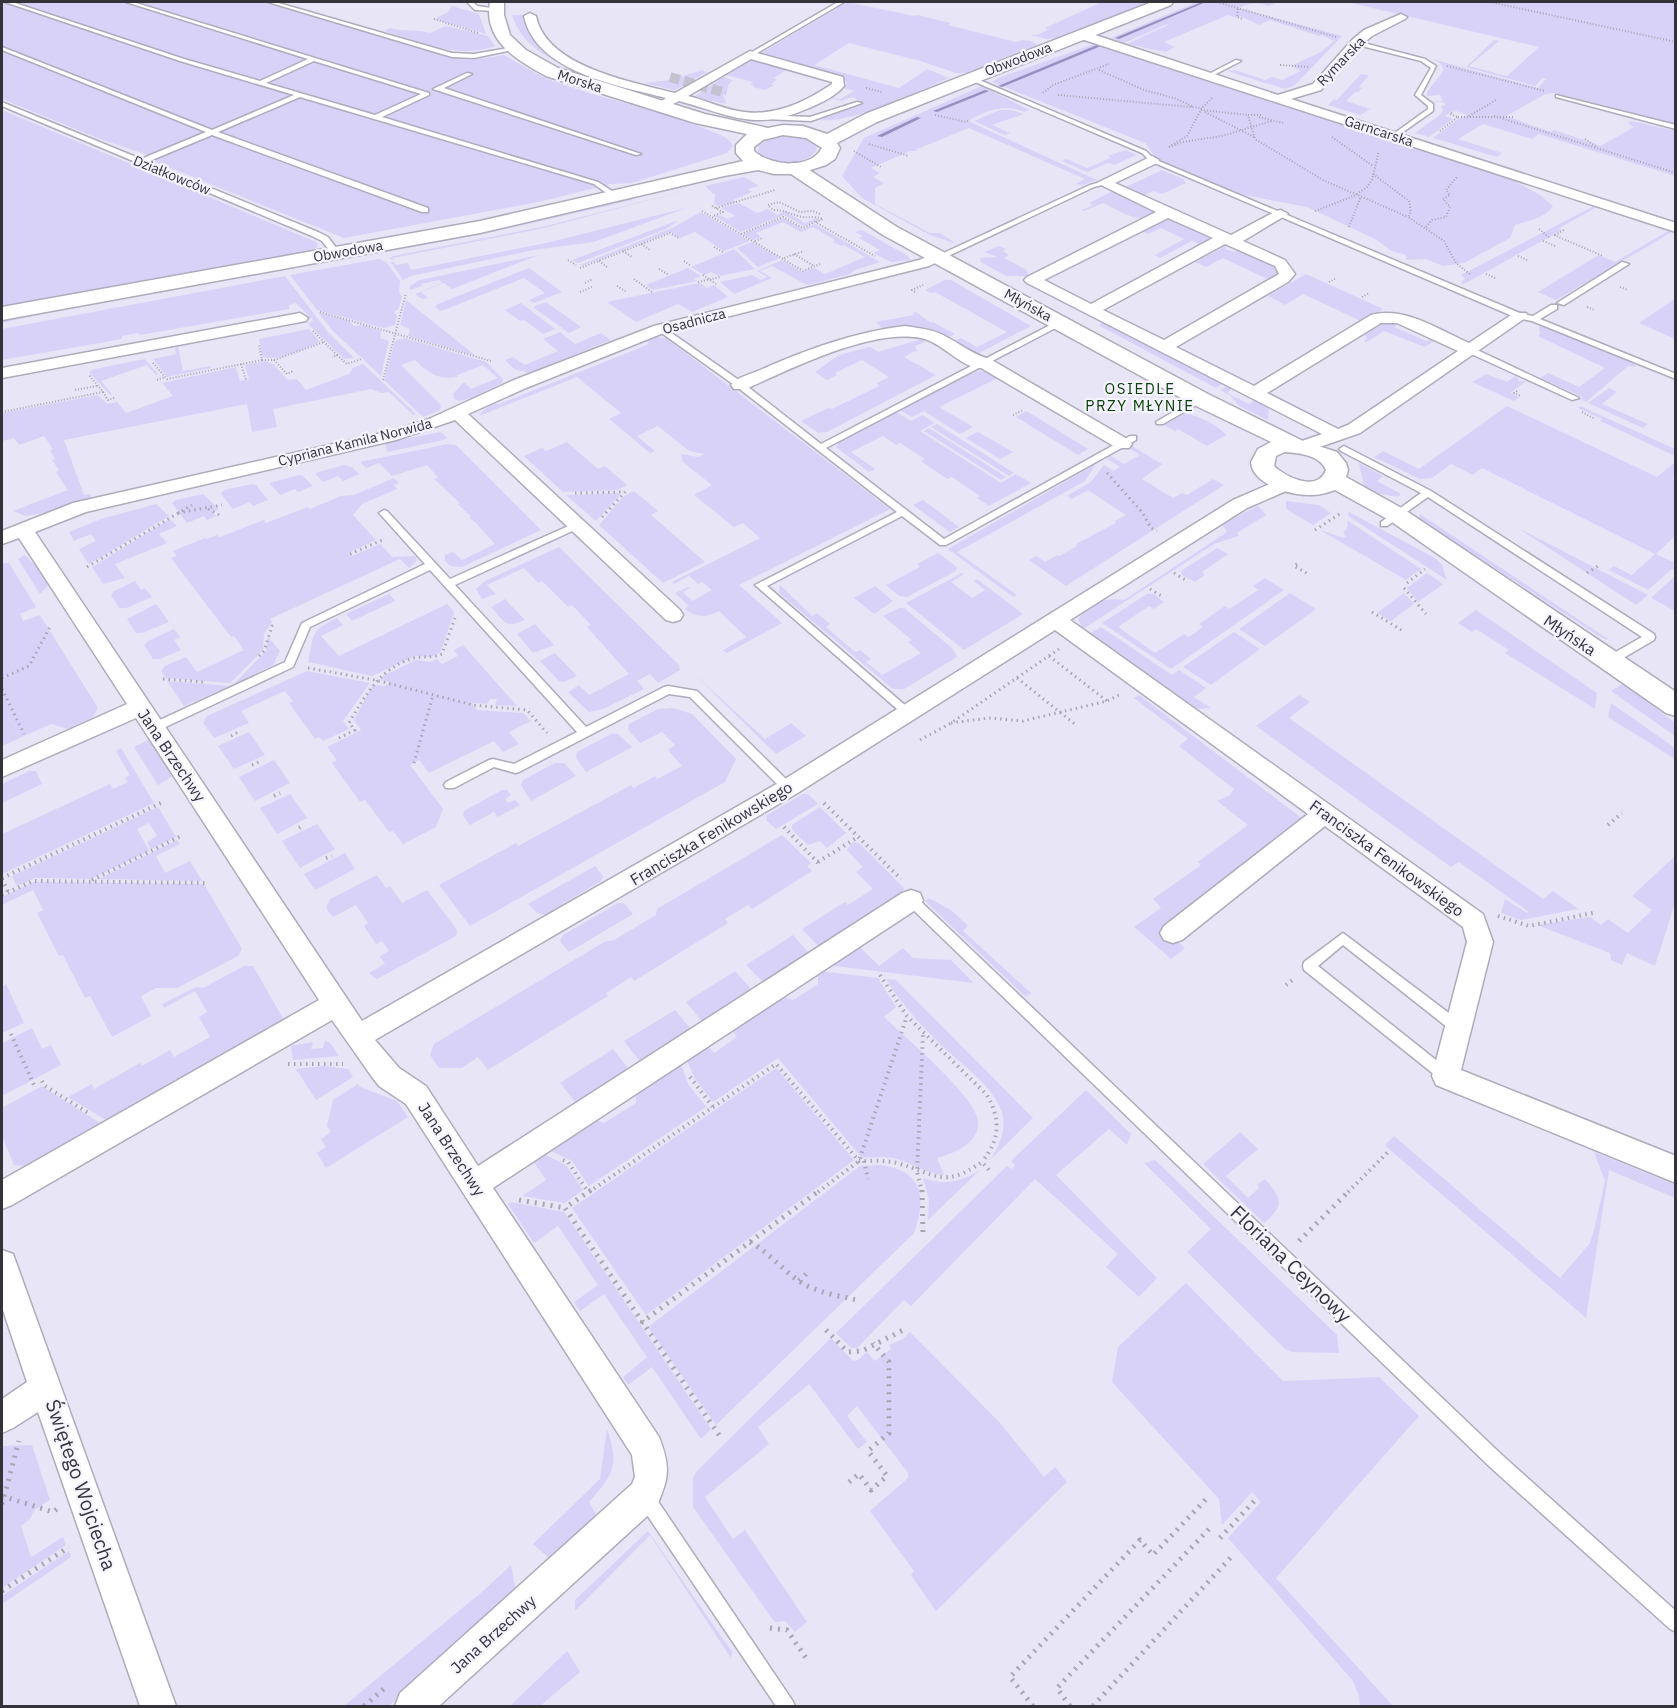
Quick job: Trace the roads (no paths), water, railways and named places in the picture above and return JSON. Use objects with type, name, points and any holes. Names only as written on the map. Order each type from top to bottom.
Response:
[{"type":"main road","name":"Obwodowa","points":[[820,137],[1165,2]]},
{"type":"main road","name":"Morska","points":[[496,5],[497,27],[514,49],[552,72],[701,118],[767,133]]},
{"type":"main road","name":"Morska","points":[[701,118],[751,153]]},
{"type":"main road","points":[[783,130],[820,137],[831,148],[828,155],[820,162],[794,168],[751,153],[767,133],[783,130]]},
{"type":"main road","name":"Obwodowa","points":[[2,314],[490,224],[616,196],[691,176],[751,153]]},
{"type":"street","points":[[530,16],[532,27],[544,44],[572,64],[605,76],[677,97],[741,116],[754,117],[795,111],[838,86],[839,80],[750,55],[677,97],[661,106]]},
{"type":"street","name":"Rymarska","points":[[1279,99],[1294,92],[1317,87],[1356,43],[1368,33],[1401,16]]},
{"type":"street","name":"Garncarska","points":[[1082,35],[1676,228]]},
{"type":"street","points":[[1104,183],[1152,160]]},
{"type":"street","points":[[820,162],[835,194]]},
{"type":"street","name":"Młyńska","points":[[794,168],[883,227],[1200,399],[1300,445],[1337,457],[1390,519],[1464,563],[1676,706]]},
{"type":"street","points":[[1104,183],[1280,263],[1285,268],[1287,274],[1283,279],[1164,347]]},
{"type":"street","points":[[1168,212],[1032,280],[1254,393],[1337,457]]},
{"type":"street","points":[[1091,310],[1281,214]]},
{"type":"street","name":"Osadnicza","points":[[458,413],[520,384],[660,329],[924,263],[939,257]]},
{"type":"street","points":[[2,373],[307,314]]},
{"type":"street","points":[[1273,469],[1337,457],[1470,350],[1527,317]]},
{"type":"street","points":[[1254,393],[1377,318],[1402,319],[1470,350]]},
{"type":"street","points":[[740,385],[816,352],[889,333],[922,332],[1128,441]]},
{"type":"street","name":"Młyńska","points":[[1225,411],[1273,469]]},
{"type":"street","points":[[458,413],[673,615]]},
{"type":"street","name":"Cypriana Kamila Norwida","points":[[2,537],[80,507],[396,435],[458,413]]},
{"type":"street","points":[[1273,469],[1284,445],[1300,445]]},
{"type":"street","name":"Franciszka Fenikowskiego","points":[[359,1036],[788,788],[909,713],[1240,504],[1273,469]]},
{"type":"street","name":"Jana Brzechwy","points":[[23,529],[336,1004],[392,1079],[403,1084],[416,1095],[483,1179],[647,1449],[652,1478],[644,1496],[413,1707]]},
{"type":"street","name":"Franciszka Fenikowskiego","points":[[1057,621],[1474,921],[1480,942],[1446,1076]]},
{"type":"street","points":[[2,769],[140,707]]},
{"type":"street","points":[[1173,933],[1326,813]]},
{"type":"street","points":[[483,1179],[679,1052],[907,891]]},
{"type":"street","points":[[2,1195],[336,1004]]},
{"type":"street","points":[[1446,1076],[1676,1170]]},
{"type":"street","name":"Świętego Wojciecha","points":[[2,1265],[158,1707]]},
{"type":"street","points":[[11,1426],[47,1388]]},
{"type":"lane","points":[[4,2],[298,96],[596,183],[616,196]]},
{"type":"lane","points":[[129,2],[427,94]]},
{"type":"lane","points":[[271,2],[452,55],[474,56],[514,49]]},
{"type":"lane","points":[[470,2],[475,8],[496,5]]},
{"type":"lane","points":[[750,55],[840,2]]},
{"type":"lane","points":[[1356,43],[1423,60],[1434,67],[1434,71],[1418,95],[1432,108],[1387,134]]},
{"type":"lane","points":[[3,48],[211,132],[425,210]]},
{"type":"lane","points":[[259,84],[314,59]]},
{"type":"lane","points":[[1208,76],[1238,61]]},
{"type":"lane","points":[[375,118],[469,74]]},
{"type":"lane","points":[[970,78],[1144,152],[1152,160],[1296,221],[1676,377]]},
{"type":"lane","points":[[438,88],[638,154]]},
{"type":"lane","points":[[141,162],[298,96]]},
{"type":"lane","points":[[1558,96],[1676,127]]},
{"type":"lane","points":[[754,117],[811,119],[859,103]]},
{"type":"lane","name":"Działkowców","points":[[2,104],[315,234],[325,239],[336,253]]},
{"type":"lane","points":[[939,257],[1092,186],[1104,183]]},
{"type":"lane","points":[[1527,317],[1557,305],[1625,264]]},
{"type":"lane","points":[[821,447],[1061,323]]},
{"type":"lane","points":[[660,329],[740,385],[944,543],[1128,441]]},
{"type":"lane","points":[[1470,350],[1575,398]]},
{"type":"lane","points":[[1160,422],[1200,399]]},
{"type":"lane","points":[[1337,457],[1428,493],[1650,637],[1609,661]]},
{"type":"lane","points":[[1390,519],[1428,493]]},
{"type":"lane","points":[[903,512],[759,585],[909,713]]},
{"type":"lane","points":[[384,513],[585,733]]},
{"type":"lane","points":[[449,585],[578,525]]},
{"type":"lane","points":[[153,728],[289,664],[306,625],[432,565]]},
{"type":"lane","points":[[450,785],[493,764],[515,769],[668,690],[693,694],[788,788]]},
{"type":"lane","name":"Floriana Ceynowy","points":[[907,891],[1496,1461],[1676,1623]]},
{"type":"lane","points":[[1446,1076],[1309,966],[1344,938],[1457,1027]]},
{"type":"lane","points":[[644,1496],[786,1707]]},
{"type":"waterway","points":[[1117,38],[1204,2]]},
{"type":"waterway","points":[[1000,86],[1099,46]]},
{"type":"waterway","points":[[935,111],[987,91]]},
{"type":"waterway","points":[[880,136],[919,118]]},
{"type":"tunnel","points":[[670,77],[726,93]]},
{"type":"district","name":"OSIEDLE PRZY MŁYNIE","points":[[1140,398]]}]
